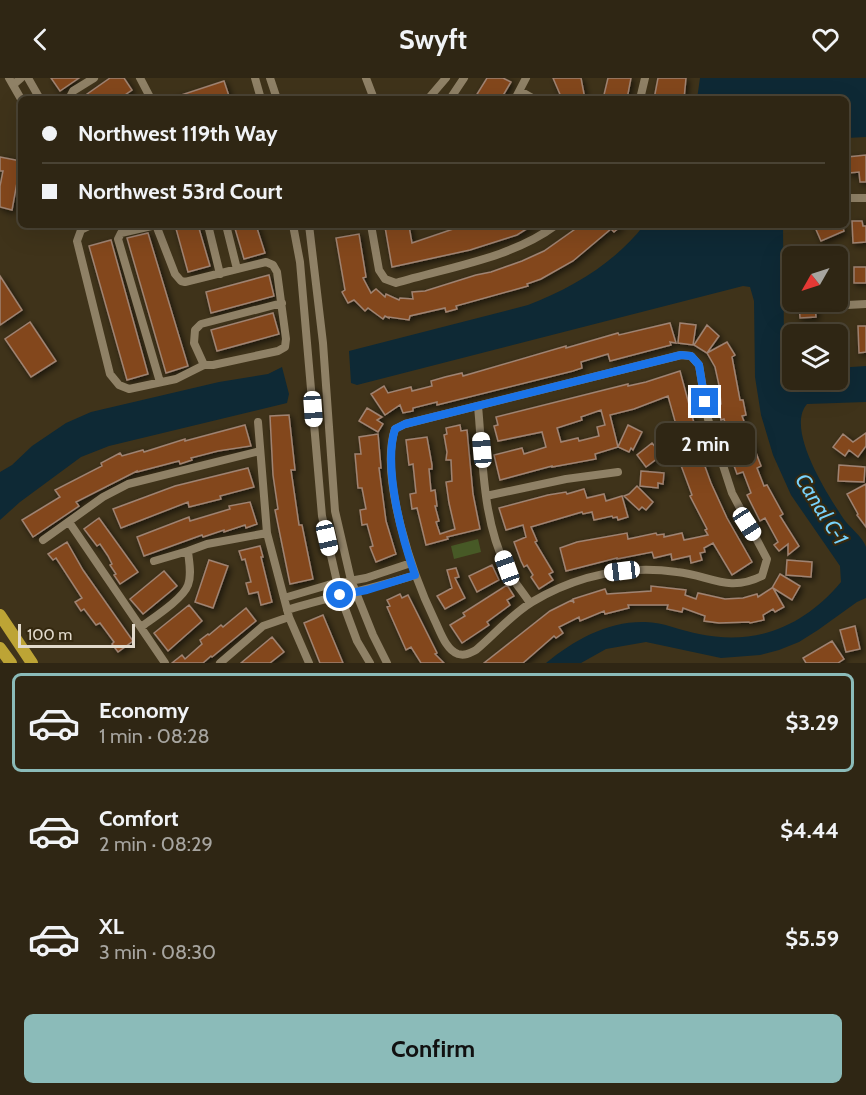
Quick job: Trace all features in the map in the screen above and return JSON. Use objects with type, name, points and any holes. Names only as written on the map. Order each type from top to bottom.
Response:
[{"type":"highway","points":[[0,615],[32,663]]},
{"type":"highway","points":[[0,648],[12,663]]},
{"type":"street","points":[[19,96],[11,82],[21,78]]},
{"type":"street","points":[[28,78],[38,96]]},
{"type":"street","points":[[70,96],[73,91],[94,78]]},
{"type":"street","points":[[140,78],[147,96]]},
{"type":"street","points":[[255,78],[260,96]]},
{"type":"street","points":[[270,78],[276,96]]},
{"type":"street","points":[[366,78],[373,96]]},
{"type":"street","points":[[431,96],[446,78]]},
{"type":"street","points":[[452,96],[464,78]]},
{"type":"street","points":[[518,95],[526,78]]},
{"type":"street","points":[[641,96],[645,78]]},
{"type":"street","points":[[849,198],[866,198]]},
{"type":"street","points":[[85,228],[81,230],[77,241],[110,374],[118,385],[129,389],[176,379],[204,365],[278,351],[285,346],[278,272],[273,265],[266,262],[185,282],[181,281],[175,274],[157,228]]},
{"type":"street","points":[[143,228],[121,233],[118,239],[160,382]]},
{"type":"street","points":[[207,228],[220,274]]},
{"type":"street","points":[[227,228],[237,269]]},
{"type":"street","points":[[294,228],[302,273],[322,516],[340,595],[357,641],[370,663]]},
{"type":"street","points":[[309,228],[323,343],[335,511],[351,580],[387,663]]},
{"type":"street","points":[[372,228],[379,270],[385,279],[396,283],[498,255],[541,237],[552,228]]},
{"type":"street","points":[[204,365],[194,344],[195,330],[201,324],[282,303]]},
{"type":"street","points":[[848,305],[866,304]]},
{"type":"street","points":[[691,356],[699,365],[708,419],[732,493],[767,559],[762,576],[740,583],[723,584],[680,572],[643,569],[602,573],[564,586],[530,603],[476,650],[466,655],[457,654],[447,645],[411,563],[400,523],[393,478],[391,441],[395,429],[405,424],[478,406],[672,357],[691,356]]},
{"type":"street","points":[[478,406],[486,496],[494,533],[507,568],[530,603]]},
{"type":"street","points":[[258,422],[267,533],[288,614],[309,663]]},
{"type":"street","points":[[43,540],[103,497],[128,484],[260,451]]},
{"type":"street","points":[[486,496],[566,479],[618,472]]},
{"type":"street","points":[[69,522],[165,663]]},
{"type":"street","points":[[154,561],[207,544],[267,533]]},
{"type":"street","points":[[141,627],[188,587],[190,572],[188,551]]},
{"type":"street","points":[[284,598],[366,578],[411,563]]},
{"type":"street","points":[[391,570],[395,582]]},
{"type":"street","points":[[220,663],[263,626],[307,604],[356,593],[415,575]]},
{"type":"street","points":[[303,593],[307,604]]},
{"type":"green space","points":[[478,539],[481,552],[454,559],[451,546]]},
{"type":"water","points":[[700,78],[866,78],[866,137],[849,138],[849,96],[697,96]]},
{"type":"water","name":"Canal C-1","points":[[641,228],[783,228],[782,390],[848,390],[848,367],[866,366],[866,402],[807,404],[802,415],[801,429],[811,462],[819,478],[843,518],[866,547],[866,598],[799,642],[760,655],[721,658],[646,642],[606,649],[581,663],[546,663],[568,647],[592,634],[605,628],[631,623],[659,623],[692,633],[720,637],[760,634],[795,621],[827,597],[841,582],[840,566],[791,495],[773,455],[761,415],[755,377],[754,301],[750,287],[743,286],[357,385],[351,383],[349,351],[528,305],[561,291],[592,273],[620,251]]},
{"type":"water","points":[[282,367],[289,394],[287,403],[109,446],[81,457],[20,502],[0,520],[0,472],[12,465],[32,446],[66,423],[91,412],[219,382],[268,374]]},
{"type":"building","points":[[51,78],[79,78],[60,91]]},
{"type":"building","points":[[110,78],[124,78],[132,90],[123,96],[84,96]]},
{"type":"building","points":[[487,78],[503,78],[511,82],[503,96],[476,96]]},
{"type":"building","points":[[553,78],[581,78],[584,96],[561,96]]},
{"type":"building","points":[[608,78],[631,78],[628,96],[604,96]]},
{"type":"building","points":[[658,78],[686,78],[684,96],[655,96]]},
{"type":"building","points":[[224,81],[229,96],[178,96]]},
{"type":"building","points":[[866,155],[866,182],[860,182],[859,172],[849,173],[849,157]]},
{"type":"building","points":[[0,157],[18,160],[18,177],[12,210],[0,207],[3,171],[0,171]]},
{"type":"building","points":[[852,221],[862,221],[863,226],[866,226],[866,242],[853,243]]},
{"type":"building","points":[[176,228],[199,228],[210,266],[188,272]]},
{"type":"building","points":[[235,228],[257,228],[265,253],[244,259]]},
{"type":"building","points":[[385,228],[409,228],[412,243],[456,228],[528,228],[517,235],[470,250],[392,267]]},
{"type":"building","points":[[577,228],[619,228],[614,232],[611,229],[573,261],[527,284],[528,286],[456,306],[457,309],[446,312],[445,308],[410,316],[409,320],[385,316],[383,319],[368,308],[365,311],[354,300],[348,303],[342,292],[345,290],[336,238],[359,234],[366,277],[363,278],[371,293],[376,289],[385,297],[386,294],[399,300],[400,298],[413,299],[412,292],[425,291],[491,272],[544,251]]},
{"type":"building","points":[[815,228],[843,228],[844,231],[821,241]]},
{"type":"building","points":[[148,233],[188,366],[166,373],[127,238]]},
{"type":"building","points":[[111,240],[148,374],[127,380],[89,246]]},
{"type":"building","points":[[854,267],[866,267],[866,283],[854,283]]},
{"type":"building","points":[[269,275],[274,296],[211,313],[206,292]]},
{"type":"building","points":[[0,276],[22,310],[0,325]]},
{"type":"building","points":[[800,312],[816,312],[816,317],[800,318]]},
{"type":"building","points":[[273,313],[279,334],[217,351],[211,330]]},
{"type":"building","points":[[30,322],[56,361],[31,377],[5,339]]},
{"type":"building","points":[[670,323],[676,343],[670,342],[671,345],[610,361],[608,354],[581,362],[582,368],[573,371],[437,405],[437,402],[413,408],[413,411],[403,413],[400,405],[385,415],[371,394],[384,386],[388,393],[411,387],[412,391],[432,386],[431,381],[445,377],[462,373],[463,376],[566,346],[566,348],[618,333],[619,335]]},
{"type":"building","points":[[680,323],[696,325],[693,345],[678,343]]},
{"type":"building","points":[[707,325],[719,336],[707,353],[694,345]]},
{"type":"building","points":[[858,326],[866,326],[866,352],[859,353]]},
{"type":"building","points":[[727,342],[735,355],[732,357],[740,400],[743,400],[746,415],[742,416],[761,466],[757,468],[764,486],[767,485],[783,514],[780,516],[799,546],[788,555],[788,544],[779,551],[774,545],[778,542],[765,518],[760,521],[747,495],[751,493],[743,472],[737,474],[727,441],[730,440],[724,419],[721,420],[718,405],[721,404],[719,385],[715,367],[707,353]]},
{"type":"building","points":[[680,371],[701,449],[699,450],[711,483],[727,518],[752,562],[732,575],[713,543],[704,548],[705,552],[700,553],[702,560],[691,563],[690,556],[672,560],[671,554],[654,558],[652,552],[566,571],[560,548],[577,542],[627,533],[628,539],[656,533],[657,535],[664,534],[664,537],[682,533],[684,540],[708,535],[690,496],[692,495],[679,460],[684,458],[670,423],[675,421],[668,396],[610,415],[618,447],[595,454],[596,459],[552,466],[500,480],[494,455],[522,448],[524,454],[546,447],[542,432],[498,441],[494,426],[498,425],[496,417],[628,384],[628,386]],"holes":[[[601,410],[605,425],[597,427],[599,436],[579,441],[578,438],[561,442],[557,428],[582,420],[581,417]]]},
{"type":"building","points":[[367,408],[382,417],[377,420],[383,424],[378,432],[359,421]]},
{"type":"building","points":[[289,415],[295,470],[291,470],[299,525],[302,525],[313,579],[290,584],[275,510],[278,509],[273,475],[270,416]]},
{"type":"building","points":[[245,425],[251,446],[218,451],[191,458],[192,460],[180,464],[179,461],[137,471],[76,502],[79,506],[33,537],[22,520],[60,497],[55,490],[102,466],[101,463],[120,453],[122,456],[143,450],[144,452],[185,439],[185,441]]},
{"type":"building","points":[[460,425],[461,431],[467,430],[473,494],[480,529],[426,545],[417,508],[412,509],[410,494],[416,493],[413,464],[409,465],[406,440],[427,437],[432,465],[432,469],[429,469],[431,491],[435,490],[437,506],[435,506],[439,521],[436,522],[440,534],[455,529],[446,482],[452,481],[451,460],[446,460],[444,435],[447,434],[446,428]]},
{"type":"building","points":[[628,425],[642,432],[633,450],[631,448],[629,452],[618,447]]},
{"type":"building","points":[[866,433],[866,446],[858,457],[849,450],[845,456],[833,447],[843,434],[853,442]]},
{"type":"building","points":[[378,434],[381,468],[379,468],[386,521],[396,554],[376,562],[370,547],[373,546],[367,524],[362,525],[360,510],[366,509],[362,488],[358,488],[355,454],[361,454],[359,437]]},
{"type":"building","points":[[652,443],[662,455],[646,467],[637,455]]},
{"type":"building","points":[[839,465],[865,467],[864,482],[838,481]]},
{"type":"building","points":[[248,468],[254,487],[220,496],[221,499],[189,507],[188,502],[121,528],[113,509],[175,486]]},
{"type":"building","points":[[641,471],[664,473],[663,484],[658,483],[658,488],[640,486]]},
{"type":"building","points":[[866,484],[866,527],[857,515],[847,494]]},
{"type":"building","points":[[637,486],[653,502],[646,510],[642,507],[639,510],[624,496]]},
{"type":"building","points":[[584,489],[587,498],[604,494],[606,501],[622,496],[628,517],[618,520],[617,517],[612,516],[594,520],[592,512],[583,514],[582,512],[531,527],[537,541],[535,542],[553,572],[549,574],[553,580],[539,589],[527,565],[524,567],[514,542],[526,537],[523,525],[506,530],[499,508],[548,495],[566,492],[567,494]]},
{"type":"building","points":[[250,502],[257,524],[246,528],[245,525],[224,532],[224,530],[203,537],[202,535],[144,556],[137,537],[189,517],[190,521],[230,509],[229,506]]},
{"type":"building","points":[[99,518],[138,572],[120,584],[114,575],[116,574],[110,565],[112,564],[108,556],[100,544],[97,546],[84,529]]},
{"type":"building","points":[[67,542],[83,570],[133,641],[118,652],[112,644],[114,642],[100,623],[96,625],[84,609],[81,611],[75,602],[82,598],[56,558],[53,560],[48,554]]},
{"type":"building","points":[[260,546],[272,602],[261,605],[258,592],[249,594],[246,583],[251,582],[245,559],[242,560],[239,551]]},
{"type":"building","points":[[209,560],[228,566],[213,608],[195,602]]},
{"type":"building","points":[[787,560],[812,562],[811,577],[786,575]]},
{"type":"building","points":[[492,565],[499,580],[477,592],[469,576]]},
{"type":"building","points":[[456,568],[459,577],[455,578],[465,598],[445,609],[437,596],[452,588],[447,570]]},
{"type":"building","points":[[164,571],[177,586],[143,614],[130,599]]},
{"type":"building","points":[[780,574],[800,586],[792,600],[773,588],[784,607],[775,612],[773,609],[763,615],[764,620],[750,623],[719,623],[704,621],[705,616],[683,608],[682,612],[667,609],[668,605],[628,605],[629,608],[605,614],[604,611],[580,621],[579,617],[559,627],[563,633],[556,638],[554,636],[523,663],[484,663],[550,611],[572,600],[574,603],[573,599],[605,589],[607,594],[651,591],[651,586],[686,590],[685,595],[696,599],[698,593],[725,599],[757,594],[758,597],[772,588]]},
{"type":"building","points":[[507,585],[514,596],[507,600],[510,605],[487,622],[489,625],[462,643],[450,625],[465,616],[463,613]]},
{"type":"building","points":[[400,594],[402,598],[408,595],[437,653],[435,654],[444,663],[421,663],[411,647],[406,650],[387,607],[390,606],[387,600]]},
{"type":"building","points":[[189,605],[202,621],[168,651],[154,633]]},
{"type":"building","points":[[246,608],[256,621],[212,657],[203,663],[172,663],[182,655],[185,659],[202,644],[200,640],[221,625],[223,627]]},
{"type":"building","points":[[323,615],[343,663],[320,663],[304,623]]},
{"type":"building","points":[[855,626],[860,649],[846,652],[840,630]]},
{"type":"building","points":[[272,637],[284,652],[270,663],[241,663]]},
{"type":"building","points":[[832,641],[844,659],[838,663],[806,663],[803,658]]},
{"type":"route","points":[[340,595],[356,593],[415,575],[400,523],[393,478],[391,441],[395,429],[405,424],[681,355],[691,356],[699,365],[705,402]]}]
